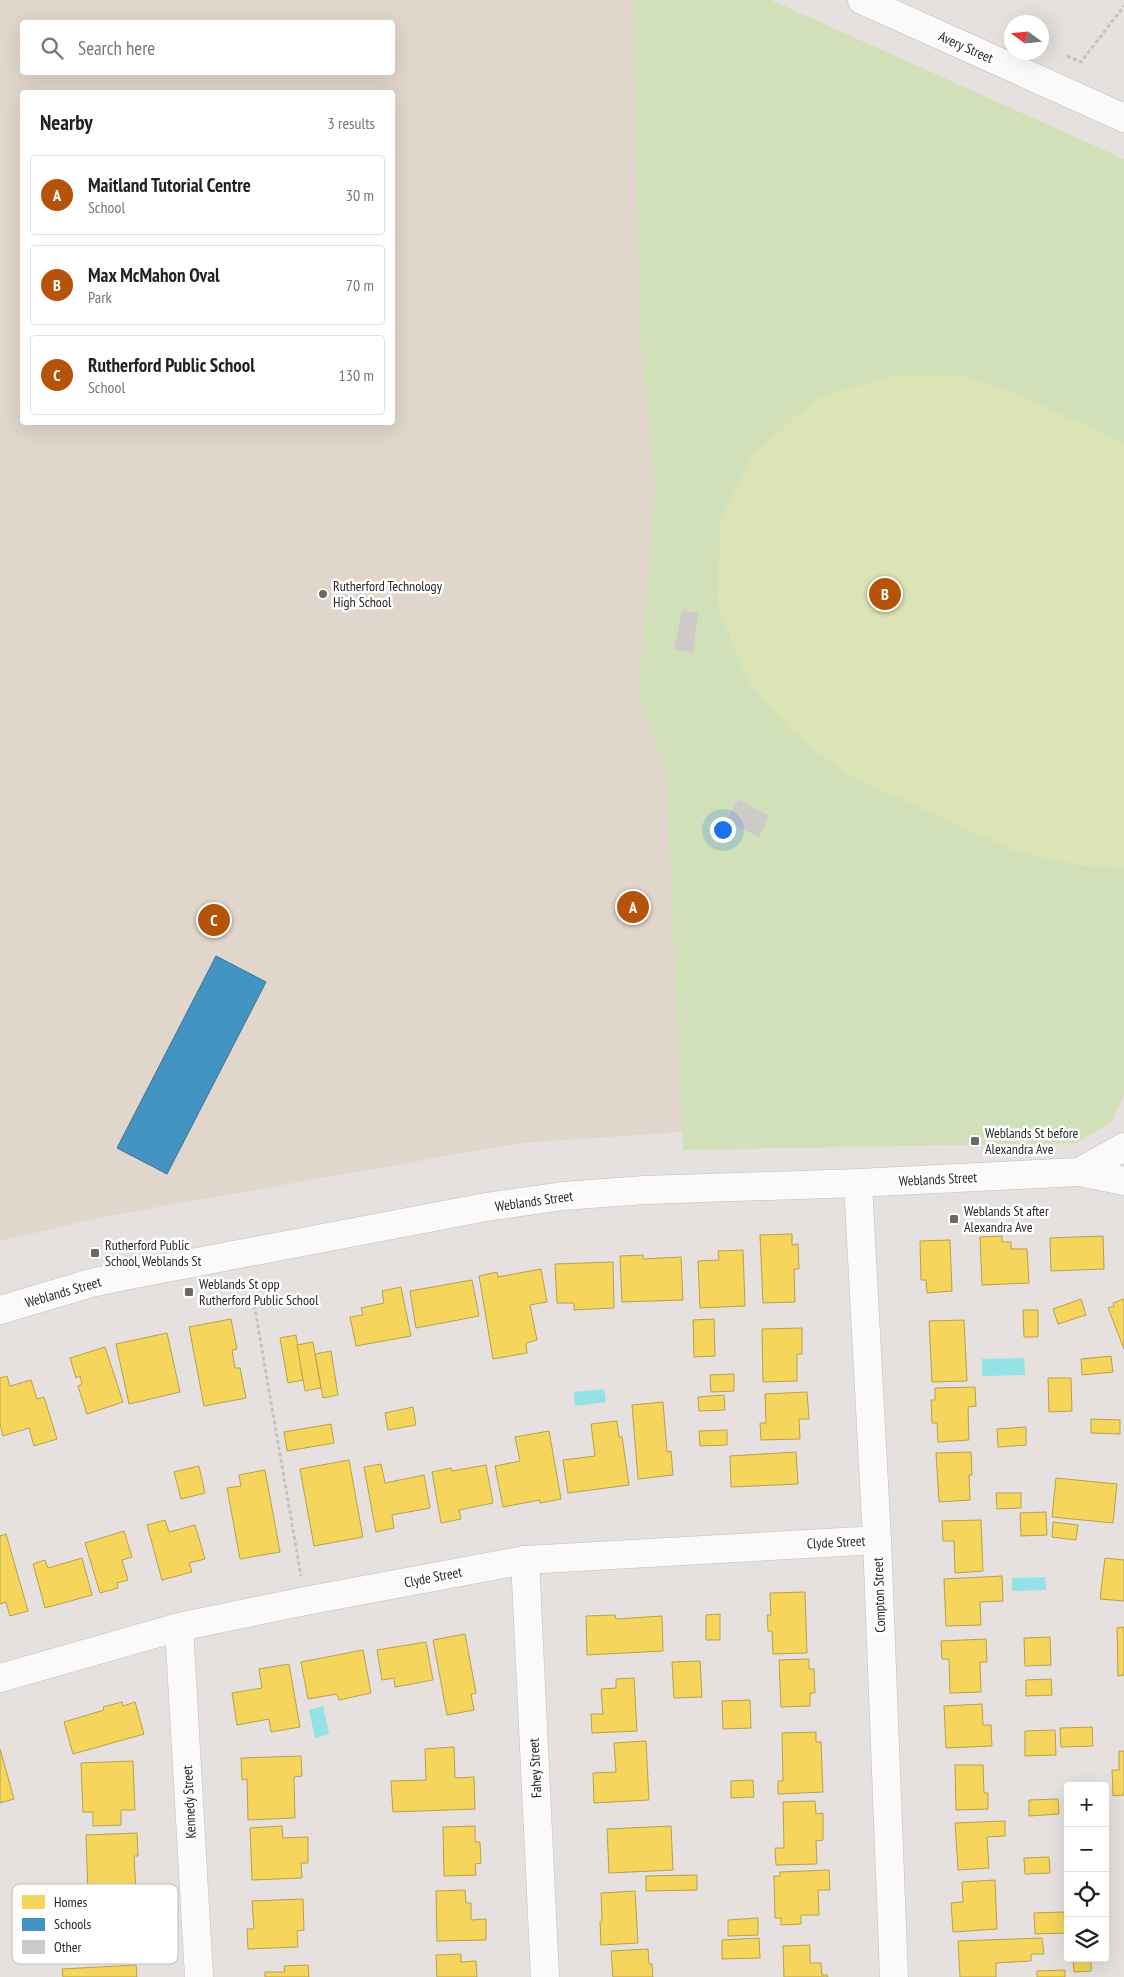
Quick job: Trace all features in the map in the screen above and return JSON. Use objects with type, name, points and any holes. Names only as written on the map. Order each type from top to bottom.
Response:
[{"type":"street","name":"Avery Street","points":[[862,0],[1124,118]]},
{"type":"street","name":"Weblands Street","points":[[1079,1172],[1124,1146]]},
{"type":"street","name":"Weblands Street","points":[[0,1310],[119,1276],[486,1207],[563,1196],[645,1190],[858,1183],[1079,1172],[1124,1181]]},
{"type":"street","name":"Compton Street","points":[[858,1183],[876,1540],[894,1977]]},
{"type":"street","name":"Clyde Street","points":[[0,1678],[179,1628],[305,1601],[525,1560],[876,1540]]},
{"type":"street","name":"Fahey Street","points":[[525,1560],[545,1977]]},
{"type":"street","name":"Kennedy Street","points":[[179,1628],[199,1977]]},
{"type":"path","points":[[1067,56],[1081,62],[1124,6]]},
{"type":"path","points":[[250,1286],[305,1601]]},
{"type":"shaded area","name":"Rutherford Technology High School","points":[[0,0],[633,0],[640,336],[655,487],[638,702],[666,768],[682,1132],[520,1143],[107,1216],[0,1241]]},
{"type":"green space","points":[[633,0],[771,0],[1124,159],[1124,1094],[1113,1121],[1077,1143],[683,1150],[666,768],[638,702],[655,487],[640,336]]},
{"type":"green space","points":[[894,375],[959,375],[1016,394],[1124,443],[1124,867],[1082,866],[1013,850],[850,776],[791,731],[747,679],[717,603],[721,520],[752,457],[815,399]]},
{"type":"water","points":[[1024,1358],[1025,1375],[982,1376],[982,1359]]},
{"type":"water","points":[[604,1389],[606,1402],[575,1406],[574,1392]]},
{"type":"water","points":[[1045,1577],[1046,1590],[1012,1591],[1012,1578]]},
{"type":"water","points":[[323,1706],[329,1734],[315,1738],[309,1710]]},
{"type":"building: Homes","points":[[792,1234],[792,1245],[798,1244],[799,1269],[794,1269],[795,1302],[763,1303],[760,1235]]},
{"type":"building: Homes","points":[[1002,1236],[1002,1242],[1011,1242],[1011,1249],[1027,1249],[1029,1283],[982,1285],[980,1237]]},
{"type":"building: Homes","points":[[1103,1236],[1104,1269],[1051,1271],[1050,1238]]},
{"type":"building: Homes","points":[[950,1240],[952,1291],[927,1293],[926,1280],[921,1280],[920,1241]]},
{"type":"building: Homes","points":[[743,1250],[745,1306],[700,1308],[698,1261],[719,1260],[718,1251]]},
{"type":"building: Homes","points":[[643,1255],[643,1259],[681,1257],[683,1300],[622,1302],[620,1256]]},
{"type":"building: Homes","points":[[613,1262],[614,1308],[574,1310],[574,1303],[557,1303],[555,1264]]},
{"type":"building: Homes","points":[[541,1269],[547,1302],[530,1305],[537,1340],[526,1343],[527,1353],[493,1359],[479,1276],[497,1272],[498,1277]]},
{"type":"building: Homes","points":[[472,1280],[479,1316],[416,1328],[410,1291]]},
{"type":"building: Homes","points":[[401,1287],[411,1336],[356,1346],[350,1317],[363,1315],[361,1308],[384,1303],[382,1291]]},
{"type":"building: Homes","points":[[1081,1299],[1086,1315],[1058,1324],[1053,1309]]},
{"type":"building: Homes","points":[[1124,1299],[1124,1349],[1108,1308],[1114,1306],[1113,1303]]},
{"type":"building: Homes","points":[[1023,1310],[1038,1310],[1038,1337],[1024,1337]]},
{"type":"building: Homes","points":[[231,1319],[237,1349],[232,1350],[235,1368],[240,1368],[246,1398],[204,1406],[189,1327]]},
{"type":"building: Homes","points":[[714,1319],[715,1356],[694,1357],[693,1320]]},
{"type":"building: Homes","points":[[964,1320],[967,1381],[932,1382],[929,1321]]},
{"type":"building: Homes","points":[[802,1328],[802,1354],[797,1354],[797,1381],[763,1382],[762,1329]]},
{"type":"building: Homes","points":[[167,1333],[180,1392],[129,1404],[116,1344]]},
{"type":"building: Homes","points":[[296,1335],[303,1380],[288,1383],[280,1338]]},
{"type":"building: Homes","points":[[313,1342],[321,1388],[305,1391],[297,1345]]},
{"type":"building: Homes","points":[[105,1347],[123,1402],[87,1414],[78,1386],[82,1384],[80,1376],[76,1378],[70,1358]]},
{"type":"building: Homes","points":[[331,1351],[338,1395],[323,1398],[315,1354]]},
{"type":"building: Homes","points":[[1111,1356],[1113,1372],[1082,1375],[1081,1359]]},
{"type":"building: Homes","points":[[734,1374],[734,1391],[711,1392],[710,1375]]},
{"type":"building: Homes","points":[[7,1376],[10,1386],[31,1380],[37,1399],[44,1397],[57,1439],[34,1446],[29,1428],[3,1436],[0,1424],[0,1378]]},
{"type":"building: Homes","points":[[1048,1378],[1071,1378],[1072,1411],[1049,1412]]},
{"type":"building: Homes","points":[[975,1387],[976,1406],[968,1407],[969,1440],[938,1442],[937,1423],[932,1423],[931,1400],[935,1400],[935,1388]]},
{"type":"building: Homes","points":[[807,1392],[809,1419],[799,1419],[800,1439],[761,1440],[760,1423],[766,1423],[765,1394]]},
{"type":"building: Homes","points":[[724,1395],[725,1410],[699,1411],[698,1397]]},
{"type":"building: Homes","points":[[663,1402],[667,1452],[671,1451],[673,1475],[638,1479],[632,1405]]},
{"type":"building: Homes","points":[[413,1407],[416,1425],[388,1430],[385,1413]]},
{"type":"building: Homes","points":[[1091,1419],[1120,1420],[1120,1434],[1091,1433]]},
{"type":"building: Homes","points":[[617,1421],[619,1437],[622,1437],[629,1485],[568,1493],[563,1460],[595,1456],[591,1424]]},
{"type":"building: Homes","points":[[331,1424],[334,1443],[287,1451],[284,1432]]},
{"type":"building: Homes","points":[[1026,1427],[1026,1445],[998,1447],[997,1429]]},
{"type":"building: Homes","points":[[727,1430],[727,1445],[700,1446],[699,1431]]},
{"type":"building: Homes","points":[[549,1431],[561,1499],[540,1503],[540,1500],[503,1507],[495,1466],[520,1461],[515,1437]]},
{"type":"building: Homes","points":[[796,1452],[798,1484],[731,1487],[730,1456]]},
{"type":"building: Homes","points":[[971,1452],[972,1475],[969,1475],[970,1500],[939,1502],[936,1453]]},
{"type":"building: Homes","points":[[349,1460],[363,1537],[314,1546],[300,1469]]},
{"type":"building: Homes","points":[[381,1464],[385,1483],[424,1475],[430,1508],[392,1515],[394,1528],[376,1532],[364,1467]]},
{"type":"building: Homes","points":[[486,1465],[493,1503],[459,1510],[461,1519],[441,1523],[432,1472],[451,1468],[452,1471]]},
{"type":"building: Homes","points":[[199,1466],[205,1493],[181,1499],[174,1472]]},
{"type":"building: Homes","points":[[265,1470],[280,1552],[240,1559],[227,1488],[241,1486],[239,1475]]},
{"type":"building: Homes","points":[[1056,1478],[1117,1484],[1113,1523],[1052,1517]]},
{"type":"building: Homes","points":[[996,1493],[1021,1493],[1021,1508],[997,1509]]},
{"type":"building: Homes","points":[[1046,1512],[1047,1535],[1021,1536],[1020,1513]]},
{"type":"building: Homes","points":[[165,1520],[169,1532],[195,1525],[205,1559],[189,1563],[192,1572],[162,1580],[147,1525]]},
{"type":"building: Homes","points":[[981,1520],[983,1571],[955,1573],[954,1541],[943,1541],[942,1521]]},
{"type":"building: Homes","points":[[1053,1522],[1078,1525],[1076,1540],[1052,1537]]},
{"type":"building: Homes","points":[[124,1531],[132,1557],[122,1560],[128,1580],[117,1583],[118,1588],[100,1593],[85,1543]]},
{"type":"building: Homes","points":[[6,1534],[28,1611],[10,1616],[6,1602],[0,1604],[0,1536]]},
{"type":"building: Homes","points":[[82,1558],[92,1595],[45,1608],[33,1564],[45,1560],[48,1568]]},
{"type":"building: Homes","points":[[1105,1558],[1124,1560],[1124,1601],[1100,1599]]},
{"type":"building: Homes","points":[[1002,1576],[1003,1601],[980,1602],[981,1625],[946,1626],[944,1579]]},
{"type":"building: Homes","points":[[805,1592],[807,1653],[773,1654],[772,1631],[768,1631],[767,1615],[771,1615],[770,1593]]},
{"type":"building: Homes","points":[[720,1614],[720,1640],[706,1640],[706,1615]]},
{"type":"building: Homes","points":[[615,1615],[616,1619],[662,1616],[663,1651],[587,1655],[586,1616]]},
{"type":"building: Homes","points":[[1124,1627],[1124,1675],[1118,1676],[1117,1628]]},
{"type":"building: Homes","points":[[465,1634],[476,1693],[471,1694],[474,1710],[447,1715],[433,1640]]},
{"type":"building: Homes","points":[[1050,1637],[1051,1665],[1025,1666],[1024,1638]]},
{"type":"building: Homes","points":[[986,1639],[987,1662],[980,1662],[981,1692],[950,1693],[949,1659],[942,1659],[941,1641]]},
{"type":"building: Homes","points":[[426,1642],[433,1680],[395,1687],[394,1678],[382,1680],[377,1650]]},
{"type":"building: Homes","points":[[363,1650],[371,1693],[339,1700],[337,1694],[308,1699],[301,1662]]},
{"type":"building: Homes","points":[[809,1659],[809,1669],[814,1669],[815,1693],[810,1693],[810,1706],[781,1707],[779,1660]]},
{"type":"building: Homes","points":[[700,1661],[702,1697],[674,1698],[672,1662]]},
{"type":"building: Homes","points":[[289,1664],[300,1727],[271,1732],[269,1719],[237,1725],[232,1693],[262,1688],[259,1669]]},
{"type":"building: Homes","points":[[634,1678],[637,1731],[592,1733],[591,1714],[603,1714],[601,1689],[616,1688],[616,1679]]},
{"type":"building: Homes","points":[[1051,1679],[1052,1695],[1026,1696],[1026,1680]]},
{"type":"building: Homes","points":[[750,1700],[751,1728],[723,1729],[722,1701]]},
{"type":"building: Homes","points":[[122,1702],[123,1706],[135,1702],[144,1734],[73,1754],[64,1722],[104,1710],[103,1707]]},
{"type":"building: Homes","points":[[982,1704],[983,1725],[991,1725],[992,1746],[946,1748],[944,1706]]},
{"type":"building: Homes","points":[[1092,1727],[1093,1746],[1061,1747],[1060,1728]]},
{"type":"building: Homes","points":[[1055,1730],[1056,1755],[1025,1756],[1025,1731]]},
{"type":"building: Homes","points":[[816,1732],[816,1742],[821,1742],[823,1792],[778,1794],[778,1781],[783,1781],[782,1733]]},
{"type":"building: Homes","points":[[646,1741],[649,1800],[594,1803],[593,1773],[616,1772],[614,1743]]},
{"type":"building: Homes","points":[[454,1747],[455,1778],[474,1777],[475,1809],[393,1812],[391,1781],[426,1780],[425,1749]]},
{"type":"building: Homes","points":[[0,1749],[14,1799],[0,1803]]},
{"type":"building: Homes","points":[[1119,1751],[1124,1751],[1124,1795],[1113,1796],[1112,1770],[1119,1770]]},
{"type":"building: Homes","points":[[301,1756],[302,1776],[294,1777],[295,1818],[248,1820],[247,1779],[242,1780],[241,1758]]},
{"type":"building: Homes","points":[[133,1761],[135,1810],[121,1810],[121,1825],[93,1826],[93,1812],[83,1812],[81,1763]]},
{"type":"building: Homes","points":[[955,1765],[983,1765],[984,1793],[988,1793],[988,1809],[956,1810]]},
{"type":"building: Homes","points":[[753,1780],[754,1797],[731,1798],[731,1781]]},
{"type":"building: Homes","points":[[1058,1799],[1059,1814],[1029,1816],[1029,1800]]},
{"type":"building: Homes","points":[[815,1801],[816,1814],[823,1813],[823,1840],[816,1841],[817,1864],[776,1865],[775,1848],[784,1848],[783,1802]]},
{"type":"building: Homes","points":[[1005,1821],[1005,1836],[987,1837],[989,1868],[958,1870],[955,1823]]},
{"type":"building: Homes","points":[[282,1826],[283,1838],[308,1837],[308,1863],[301,1863],[302,1878],[252,1880],[250,1828]]},
{"type":"building: Homes","points":[[475,1826],[475,1842],[480,1842],[481,1863],[475,1864],[476,1875],[444,1876],[443,1827]]},
{"type":"building: Homes","points":[[671,1826],[673,1870],[609,1873],[607,1829]]},
{"type":"building: Homes","points":[[137,1833],[138,1856],[134,1856],[136,1884],[88,1884],[86,1835]]},
{"type":"building: Homes","points":[[1049,1857],[1050,1873],[1025,1874],[1024,1858]]},
{"type":"building: Homes","points":[[829,1870],[830,1890],[818,1890],[819,1915],[801,1915],[801,1924],[781,1925],[781,1918],[775,1918],[774,1876],[780,1876],[780,1872]]},
{"type":"building: Homes","points":[[697,1875],[697,1890],[646,1891],[646,1876]]},
{"type":"building: Homes","points":[[995,1880],[997,1929],[953,1932],[951,1903],[963,1902],[962,1882]]},
{"type":"building: Homes","points":[[465,1890],[466,1903],[471,1903],[471,1920],[486,1919],[486,1940],[437,1941],[436,1891]]},
{"type":"building: Homes","points":[[635,1891],[638,1943],[601,1945],[601,1893]]},
{"type":"building: Homes","points":[[303,1899],[304,1930],[297,1931],[298,1947],[248,1949],[247,1929],[254,1929],[252,1901]]},
{"type":"building: Homes","points":[[1064,1912],[1064,1933],[1035,1934],[1034,1913]]},
{"type":"building: Homes","points":[[758,1918],[758,1935],[728,1936],[728,1920]]},
{"type":"building: Homes","points":[[759,1938],[760,1958],[722,1959],[722,1940]]},
{"type":"building: Homes","points":[[1042,1938],[1044,1954],[1031,1954],[1031,1961],[996,1963],[996,1977],[960,1977],[958,1941]]},
{"type":"building: Homes","points":[[810,1945],[810,1963],[821,1963],[822,1975],[827,1975],[828,1977],[784,1977],[783,1946]]},
{"type":"building: Homes","points":[[648,1949],[649,1964],[652,1964],[653,1977],[613,1977],[611,1951]]},
{"type":"building: Homes","points":[[461,1954],[461,1962],[476,1961],[477,1977],[437,1977],[436,1955]]},
{"type":"building: Homes","points":[[1073,1962],[1091,1962],[1091,1971],[1074,1972]]},
{"type":"building: Homes","points":[[136,1965],[137,1977],[63,1977],[62,1969]]},
{"type":"building: Homes","points":[[308,1965],[309,1977],[265,1977],[265,1972],[285,1972],[284,1966]]},
{"type":"building: Homes","points":[[1065,1970],[1065,1977],[1037,1977],[1037,1971]]},
{"type":"building: Schools","points":[[216,956],[266,982],[167,1174],[117,1148]]},
{"type":"building: Other","points":[[682,611],[698,614],[692,652],[675,649]]},
{"type":"building: Other","points":[[738,800],[769,816],[759,837],[727,820]]},
{"type":"place","name":"Rutherford Technology High School","points":[[323,594]]},
{"type":"place","name":"Max McMahon Oval","points":[[885,594]]},
{"type":"place","name":"Maitland Tutorial Centre","points":[[633,907]]},
{"type":"place","name":"Rutherford Public School","points":[[214,920]]},
{"type":"place","name":"Weblands St before Alexandra Ave","points":[[975,1141]]},
{"type":"place","name":"Weblands St after Alexandra Ave","points":[[954,1219]]},
{"type":"place","name":"Rutherford Public School, Weblands St","points":[[95,1253]]},
{"type":"place","name":"Weblands St opp Rutherford Public School","points":[[189,1292]]}]
